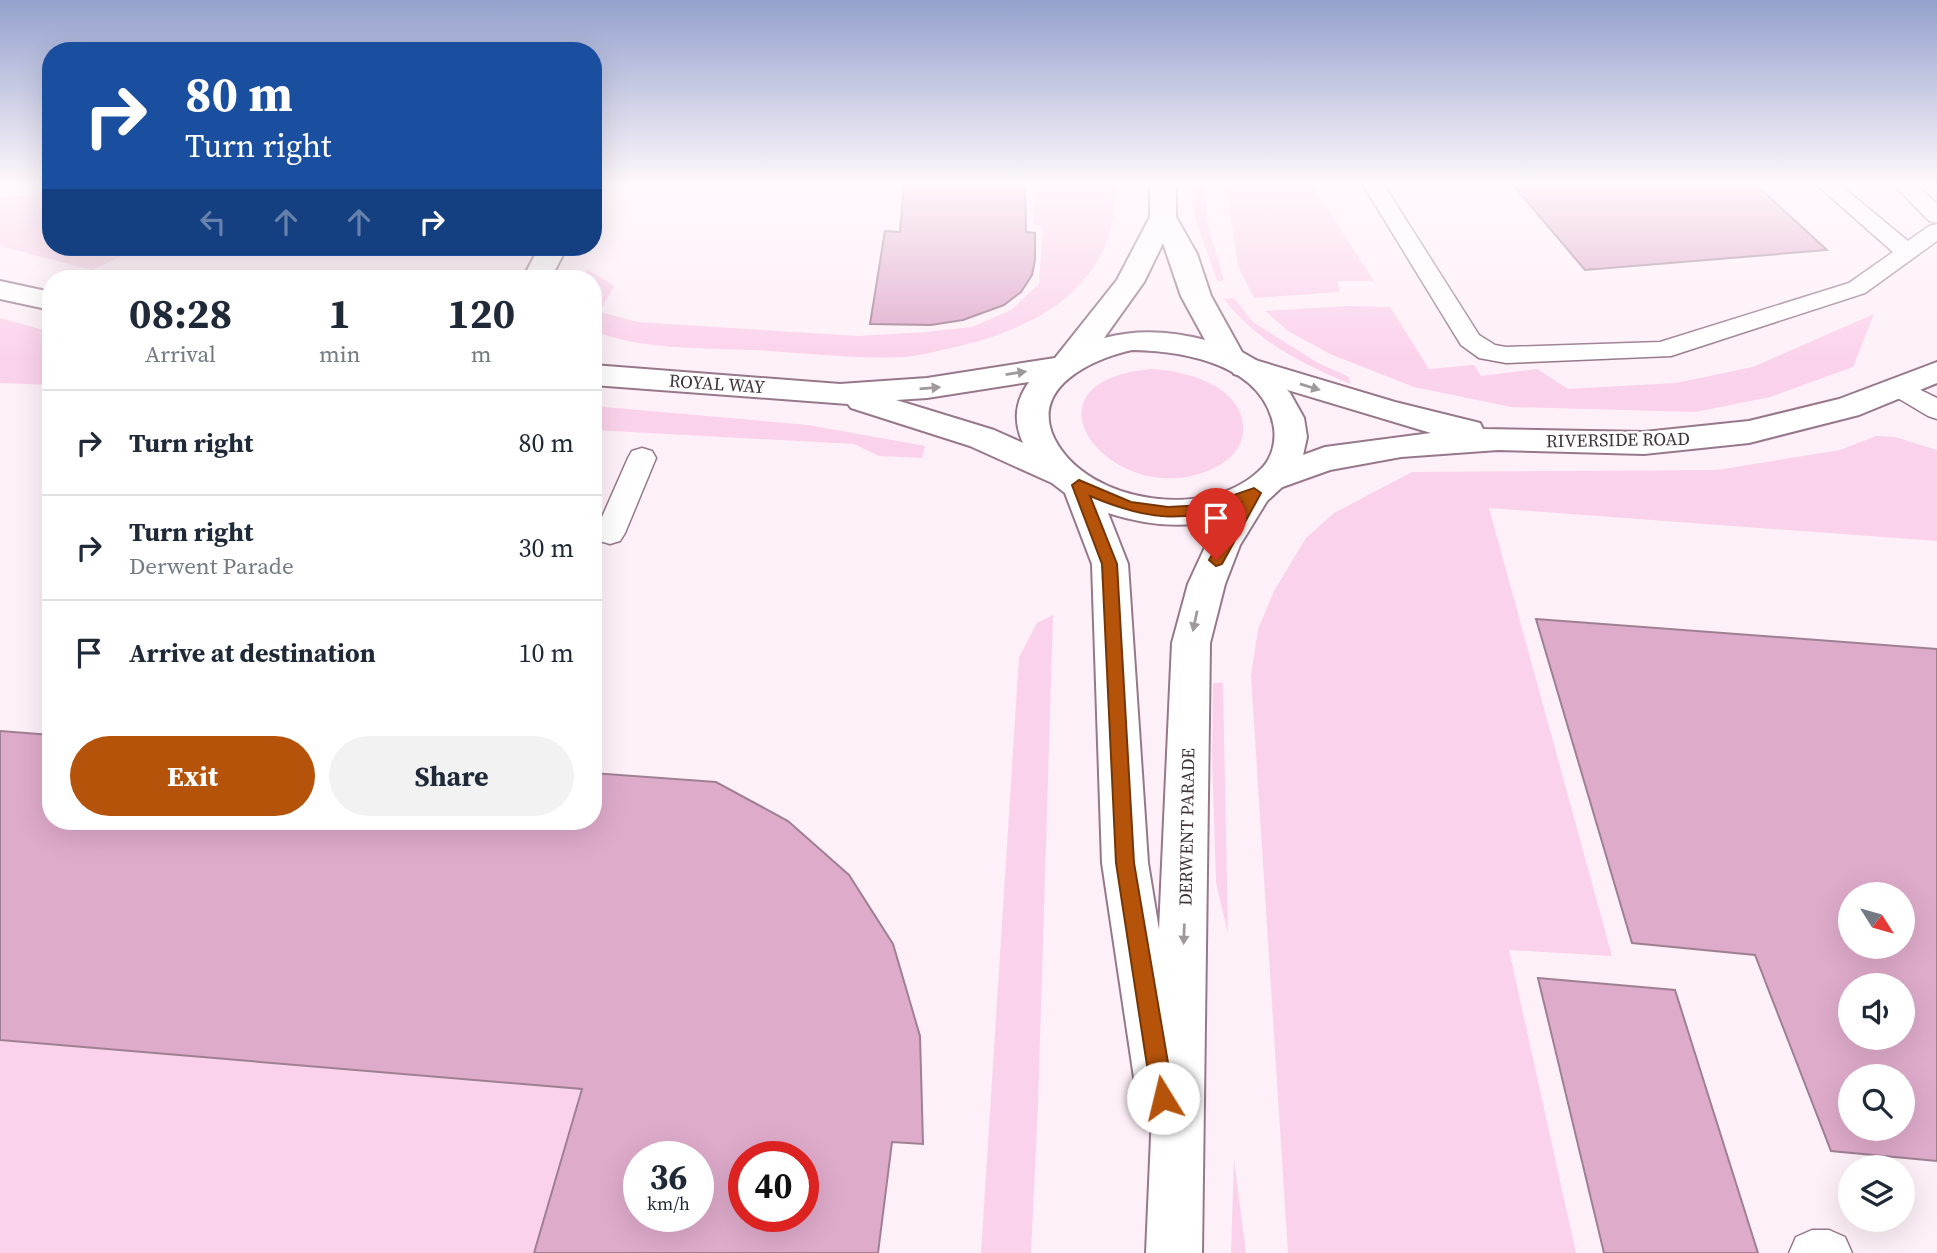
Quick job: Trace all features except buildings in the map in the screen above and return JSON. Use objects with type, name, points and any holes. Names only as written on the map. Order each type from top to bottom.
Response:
[{"type":"street","points":[[1150,243],[1130,282],[1038,396],[1033,418],[1045,454],[1072,480],[1120,504],[1168,512],[1206,510],[1264,485],[1282,467],[1291,443],[1288,418],[1276,395],[1238,363],[1196,296],[1177,243]]},
{"type":"street","points":[[0,290],[42,299]]},
{"type":"street","points":[[1066,363],[1116,344],[1149,341],[1182,344],[1238,363]]},
{"type":"street","name":"ROYAL WAY","points":[[602,376],[840,394],[927,388],[1066,363]]},
{"type":"street","name":"RIVERSIDE ROAD","points":[[1238,363],[1390,411],[1498,439]]},
{"type":"street","name":"RIVERSIDE ROAD","points":[[1264,485],[1325,459],[1368,450],[1498,439],[1609,444],[1722,436],[1821,415],[1900,388],[1937,372]]},
{"type":"street","name":"ROYAL WAY","points":[[840,394],[982,438],[1072,480]]},
{"type":"street","name":"DERWENT PARADE","points":[[1072,480],[1110,564],[1125,863],[1176,1176]]},
{"type":"street","name":"DERWENT PARADE","points":[[1174,1253],[1191,643],[1208,578],[1230,532],[1264,485]]},
{"type":"lane","points":[[1409,243],[1470,340],[1488,352],[1506,355],[1662,350],[1857,288],[1919,243]]},
{"type":"lane","points":[[1897,243],[1907,252]]},
{"type":"lane","points":[[1900,388],[1937,411]]},
{"type":"lane","points":[[610,533],[642,458]]},
{"type":"lane","points":[[1812,1253],[1829,1253]]},
{"type":"shaded area","points":[[0,243],[42,243],[42,256],[122,256],[92,270],[0,246]]},
{"type":"shaded area","points":[[1042,243],[1105,243],[1087,276],[1066,297],[1042,315],[983,340],[916,356],[867,357],[650,345],[602,334],[602,313],[638,322],[858,336],[972,327],[1011,310],[1039,284]]},
{"type":"shaded area","points":[[1204,243],[1213,243],[1224,280],[1218,282]]},
{"type":"shaded area","points":[[1235,243],[1350,243],[1374,281],[1337,281],[1340,292],[1254,298],[1238,266]]},
{"type":"shaded area","points":[[602,278],[614,286],[602,308]]},
{"type":"shaded area","points":[[1234,298],[1253,322],[1318,363],[1349,377],[1350,384],[1297,359],[1265,339],[1224,299]]},
{"type":"shaded area","points":[[1346,306],[1390,307],[1429,369],[1474,365],[1481,376],[1537,369],[1568,389],[1676,383],[1753,367],[1874,314],[1853,367],[1770,397],[1695,412],[1511,407],[1414,387],[1330,354],[1288,331],[1265,311]]},
{"type":"shaded area","points":[[0,318],[42,330],[42,385],[0,383]]},
{"type":"shaded area","points":[[1152,369],[1182,373],[1212,384],[1235,404],[1241,417],[1243,433],[1240,445],[1229,458],[1214,468],[1177,478],[1142,474],[1113,461],[1092,441],[1082,418],[1087,396],[1109,379]]},
{"type":"shaded area","points":[[602,407],[808,425],[925,446],[922,458],[879,456],[854,444],[602,430]]},
{"type":"shaded area","points":[[1876,436],[1895,437],[1937,450],[1937,541],[1489,508],[1612,956],[1509,950],[1576,1253],[1288,1253],[1251,676],[1258,629],[1274,591],[1306,538],[1334,513],[1412,472],[1717,470],[1840,450]]},
{"type":"shaded area","points":[[1053,615],[1031,1253],[981,1253],[1019,657],[1037,623]]},
{"type":"shaded area","points":[[1213,683],[1223,683],[1228,933],[1216,883]]},
{"type":"shaded area","points":[[0,731],[42,734],[42,830],[602,830],[602,774],[716,782],[788,821],[849,875],[893,944],[920,1036],[923,1144],[892,1142],[878,1253],[0,1253]]},
{"type":"shaded area","points":[[1234,1159],[1246,1253],[1231,1253]]},
{"type":"route","points":[[1163,1098],[1125,863],[1110,564],[1079,485],[1111,501],[1168,512],[1206,510],[1254,493],[1216,560]]}]
